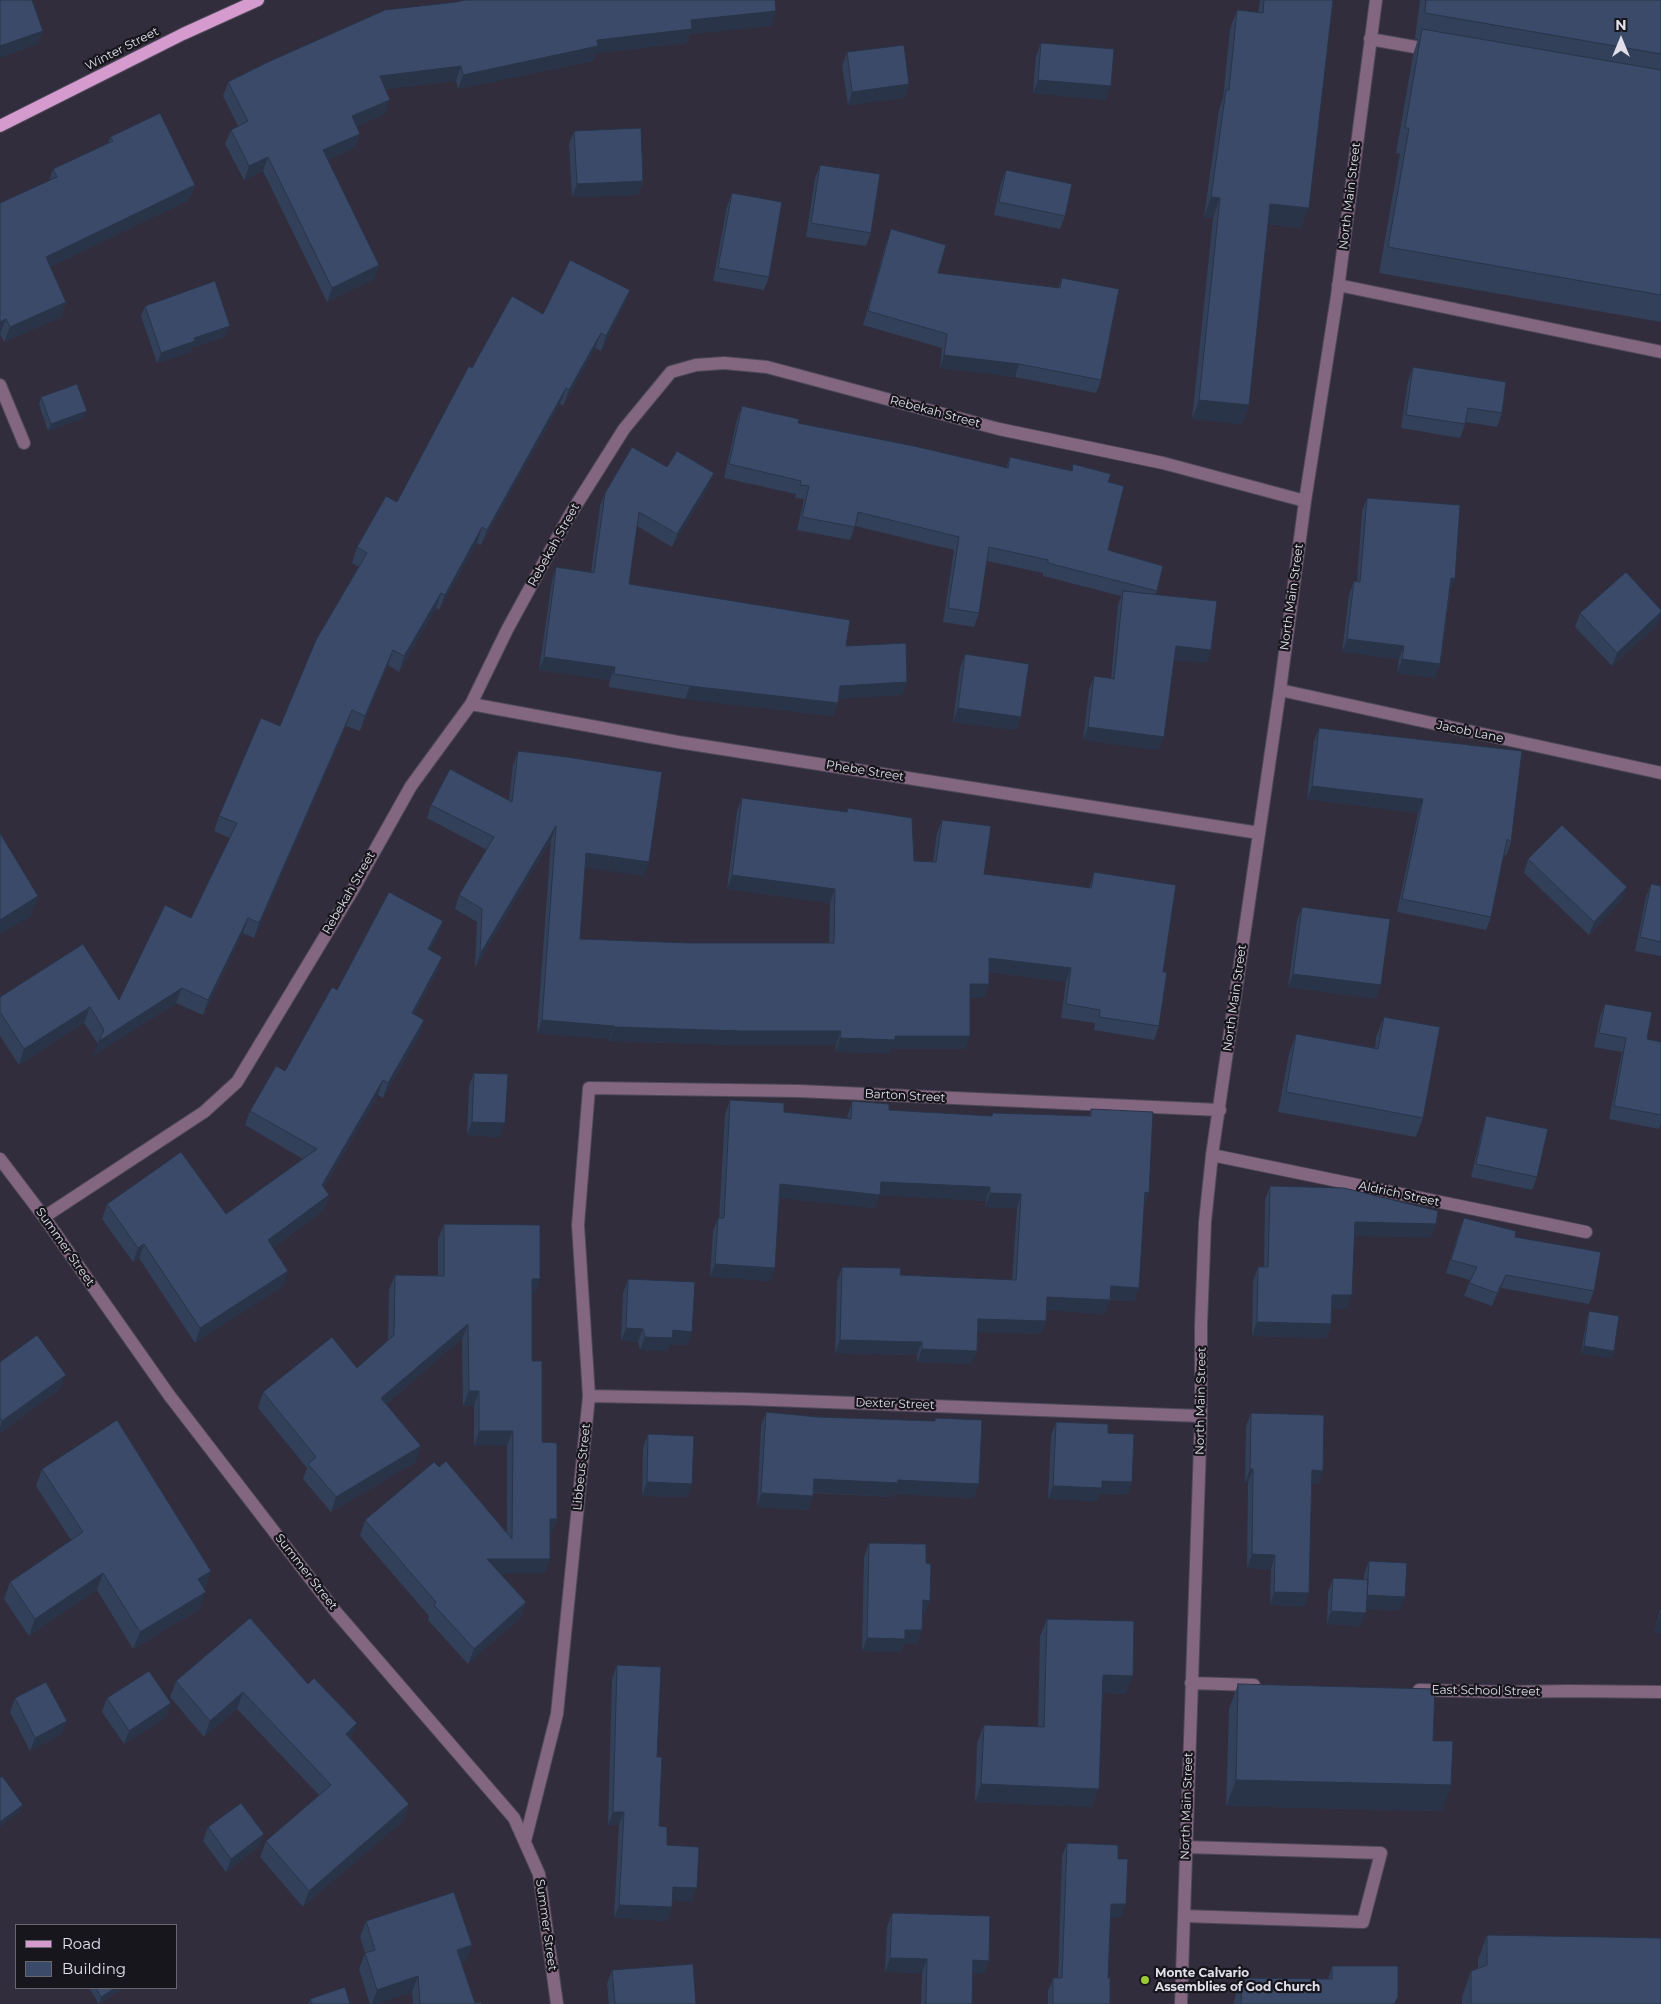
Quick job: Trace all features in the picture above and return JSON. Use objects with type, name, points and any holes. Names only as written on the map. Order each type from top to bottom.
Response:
[{"type":"main road","name":"Winter Street","points":[[0,126],[183,34],[258,0]]},
{"type":"street","name":"North Main Street","points":[[1181,2004],[1201,1416],[1201,1325],[1205,1222],[1212,1156],[1280,690],[1305,501],[1338,285],[1376,0]]},
{"type":"street","points":[[1370,39],[1448,52]]},
{"type":"street","points":[[1338,285],[1661,352]]},
{"type":"street","name":"Rebekah Street","points":[[44,1217],[204,1112],[237,1082],[411,786],[471,704],[507,630],[568,518],[624,429],[671,372],[696,365],[724,363],[767,367],[999,429],[1163,463],[1305,501]]},
{"type":"street","points":[[0,386],[24,443]]},
{"type":"street","name":"Jacob Lane","points":[[1280,690],[1661,774]]},
{"type":"street","name":"Phebe Street","points":[[471,704],[678,742],[1259,833]]},
{"type":"street","name":"Barton Street","points":[[590,1088],[799,1091],[1220,1110]]},
{"type":"street","name":"Libbeus Street","points":[[525,1841],[557,1714],[589,1396],[578,1225],[590,1088]]},
{"type":"street","name":"Aldrich Street","points":[[1212,1156],[1586,1232]]},
{"type":"street","name":"Summer Street","points":[[0,1158],[169,1394],[330,1604],[514,1818],[539,1874],[557,2004]]},
{"type":"street","name":"Dexter Street","points":[[589,1396],[746,1399],[1201,1416]]},
{"type":"street","points":[[1191,1683],[1270,1685]]},
{"type":"street","name":"East School Street","points":[[1409,1690],[1661,1692]]},
{"type":"street","points":[[1184,1916],[1363,1922],[1381,1853],[1186,1847]]},
{"type":"building","points":[[0,0],[32,0],[43,31],[0,46]]},
{"type":"building","points":[[465,0],[775,0],[776,11],[691,20],[692,29],[597,40],[598,46],[463,75],[461,66],[380,76],[390,100],[352,116],[360,134],[323,150],[379,265],[332,288],[268,157],[249,166],[231,130],[248,121],[228,82],[268,62],[385,10]]},
{"type":"building","points":[[1264,0],[1333,0],[1309,208],[1270,204],[1249,405],[1199,400],[1220,198],[1211,197],[1226,90],[1229,90],[1237,10],[1263,13]]},
{"type":"building","points":[[1426,0],[1661,0],[1661,54],[1425,13]]},
{"type":"building","points":[[1422,29],[1661,70],[1661,295],[1388,247],[1409,128],[1405,128]]},
{"type":"building","points":[[1041,43],[1114,49],[1111,86],[1038,80]]},
{"type":"building","points":[[904,45],[909,84],[852,92],[847,52]]},
{"type":"building","points":[[160,113],[195,185],[46,257],[66,302],[10,327],[6,319],[0,322],[0,203],[57,177],[53,169],[113,141],[110,137]]},
{"type":"building","points":[[641,128],[643,181],[577,184],[574,131]]},
{"type":"building","points":[[820,165],[880,174],[871,233],[811,223]]},
{"type":"building","points":[[1006,170],[1072,184],[1065,216],[999,202]]},
{"type":"building","points":[[732,193],[782,202],[769,277],[718,268]]},
{"type":"building","points":[[891,229],[946,245],[938,273],[1060,288],[1062,278],[1119,289],[1101,380],[1019,364],[944,355],[947,334],[868,311]]},
{"type":"building","points":[[570,260],[630,290],[606,336],[601,333],[569,390],[566,388],[487,530],[482,527],[445,595],[441,593],[404,656],[393,650],[365,716],[352,710],[259,923],[248,918],[208,1000],[182,988],[99,1041],[104,1030],[90,1007],[24,1049],[0,1012],[0,997],[83,944],[119,1000],[165,905],[191,918],[237,823],[219,816],[261,718],[280,726],[316,640],[367,553],[357,547],[386,496],[397,502],[469,366],[472,368],[512,296],[543,314]]},
{"type":"building","points":[[215,281],[230,326],[194,338],[195,341],[161,353],[145,306]]},
{"type":"building","points":[[1413,367],[1506,382],[1502,413],[1468,408],[1465,424],[1406,415]]},
{"type":"building","points":[[77,384],[87,411],[51,424],[41,397]]},
{"type":"building","points":[[742,406],[799,419],[798,423],[914,446],[1008,468],[1010,457],[1072,471],[1073,464],[1111,474],[1108,482],[1124,486],[1108,550],[1163,566],[1157,591],[1048,563],[1048,560],[989,547],[979,613],[948,608],[959,537],[858,512],[855,527],[802,517],[809,486],[800,485],[801,481],[729,464]]},
{"type":"building","points":[[632,447],[667,467],[677,451],[714,473],[677,534],[639,512],[629,584],[850,620],[846,646],[906,643],[907,682],[840,686],[838,703],[690,686],[614,674],[615,667],[544,657],[556,567],[594,573],[605,493]]},
{"type":"building","points":[[1367,498],[1460,505],[1455,579],[1451,578],[1440,664],[1402,659],[1404,646],[1347,639],[1354,581],[1360,582]]},
{"type":"building","points":[[1626,572],[1661,612],[1617,653],[1580,613]]},
{"type":"building","points":[[1123,591],[1217,601],[1211,650],[1176,646],[1164,737],[1088,727],[1094,676],[1114,679]]},
{"type":"building","points":[[965,654],[1029,664],[1021,717],[958,708]]},
{"type":"building","points":[[1319,728],[1522,751],[1511,842],[1507,839],[1491,917],[1402,899],[1423,799],[1312,786]]},
{"type":"building","points":[[518,751],[662,772],[649,862],[586,853],[580,939],[689,943],[834,943],[835,889],[732,875],[742,798],[847,812],[848,808],[912,818],[914,861],[936,862],[942,820],[991,826],[984,874],[1091,888],[1094,872],[1176,885],[1163,972],[1167,972],[1159,1026],[1099,1017],[1100,1010],[1066,1004],[1071,968],[989,958],[989,984],[970,984],[970,1036],[895,1036],[895,1040],[840,1038],[841,1031],[742,1031],[614,1027],[542,1020],[556,826],[480,954],[482,909],[459,895],[494,837],[431,805],[450,769],[512,802]]},
{"type":"building","points":[[1562,825],[1627,887],[1594,922],[1528,859]]},
{"type":"building","points":[[0,833],[38,896],[0,920]]},
{"type":"building","points":[[1651,884],[1661,886],[1661,942],[1640,937]]},
{"type":"building","points":[[389,892],[443,921],[428,949],[442,957],[412,1013],[424,1020],[388,1083],[383,1080],[322,1185],[329,1195],[268,1240],[288,1271],[200,1328],[144,1244],[138,1248],[107,1204],[181,1152],[226,1214],[317,1149],[250,1111],[276,1066],[285,1071],[332,987],[337,990]]},
{"type":"building","points":[[1302,907],[1390,919],[1381,985],[1293,974]]},
{"type":"building","points":[[1605,1004],[1652,1012],[1647,1039],[1661,1042],[1661,1115],[1614,1106],[1626,1038],[1599,1033]]},
{"type":"building","points":[[1384,1017],[1440,1027],[1423,1118],[1286,1092],[1296,1034],[1378,1049]]},
{"type":"building","points":[[474,1073],[508,1074],[505,1123],[472,1122]]},
{"type":"building","points":[[730,1100],[784,1103],[784,1112],[851,1119],[852,1101],[889,1104],[889,1110],[992,1116],[993,1113],[1091,1116],[1091,1109],[1153,1112],[1149,1193],[1145,1192],[1139,1288],[1111,1286],[1110,1300],[1047,1297],[1046,1321],[978,1319],[977,1351],[922,1349],[922,1342],[840,1340],[842,1267],[901,1268],[900,1275],[1016,1280],[1021,1194],[990,1193],[990,1187],[881,1182],[880,1195],[780,1184],[775,1268],[715,1264],[718,1218],[724,1218]]},
{"type":"building","points":[[1486,1116],[1548,1129],[1537,1177],[1476,1164]]},
{"type":"building","points":[[1270,1186],[1344,1188],[1438,1211],[1436,1224],[1355,1222],[1352,1295],[1332,1295],[1331,1324],[1257,1322],[1258,1267],[1268,1267]]},
{"type":"building","points":[[1464,1218],[1516,1231],[1515,1237],[1601,1252],[1594,1291],[1506,1275],[1497,1293],[1469,1283],[1477,1267],[1451,1260]]},
{"type":"building","points":[[444,1224],[540,1225],[540,1279],[532,1279],[532,1361],[542,1361],[542,1442],[557,1443],[557,1519],[550,1519],[550,1559],[487,1559],[526,1602],[474,1649],[434,1605],[436,1602],[365,1520],[434,1462],[439,1467],[446,1461],[512,1539],[513,1431],[479,1431],[479,1391],[469,1391],[468,1324],[381,1398],[421,1446],[336,1497],[308,1464],[316,1457],[263,1392],[332,1337],[357,1368],[394,1335],[395,1275],[444,1276]]},
{"type":"building","points":[[628,1279],[695,1282],[692,1332],[673,1330],[672,1338],[645,1337],[643,1329],[626,1328]]},
{"type":"building","points":[[1589,1311],[1619,1316],[1614,1351],[1584,1346]]},
{"type":"building","points":[[37,1335],[66,1375],[2,1421],[0,1418],[0,1362]]},
{"type":"building","points":[[766,1412],[818,1417],[935,1421],[935,1418],[982,1420],[979,1484],[898,1480],[898,1483],[814,1479],[813,1496],[761,1493]]},
{"type":"building","points":[[1251,1413],[1324,1415],[1323,1471],[1312,1470],[1309,1593],[1274,1592],[1275,1555],[1252,1554],[1253,1469],[1250,1469]]},
{"type":"building","points":[[117,1420],[211,1571],[198,1579],[206,1592],[140,1632],[103,1573],[35,1619],[10,1582],[83,1532],[42,1469]]},
{"type":"building","points":[[1056,1422],[1108,1424],[1108,1433],[1134,1434],[1132,1482],[1102,1481],[1102,1488],[1053,1486]]},
{"type":"building","points":[[648,1434],[694,1436],[692,1484],[647,1482]]},
{"type":"building","points":[[869,1543],[926,1544],[926,1563],[931,1564],[930,1601],[923,1600],[922,1630],[905,1630],[905,1639],[867,1638]]},
{"type":"building","points":[[1369,1561],[1407,1563],[1405,1597],[1367,1595]]},
{"type":"building","points":[[1333,1578],[1368,1580],[1366,1613],[1331,1611]]},
{"type":"building","points":[[250,1618],[308,1684],[314,1678],[357,1723],[346,1734],[409,1804],[309,1891],[266,1841],[331,1785],[243,1692],[210,1721],[176,1681]]},
{"type":"building","points":[[1047,1619],[1134,1621],[1133,1676],[1103,1675],[1099,1789],[981,1784],[984,1725],[1044,1727]]},
{"type":"building","points":[[617,1665],[661,1667],[657,1757],[662,1757],[659,1826],[667,1827],[667,1845],[699,1847],[697,1888],[673,1887],[672,1907],[619,1905],[624,1812],[613,1812]]},
{"type":"building","points":[[149,1671],[171,1703],[129,1731],[107,1698]]},
{"type":"building","points":[[46,1682],[67,1721],[35,1738],[15,1698]]},
{"type":"building","points":[[1238,1684],[1435,1689],[1433,1741],[1453,1741],[1451,1785],[1236,1780]]},
{"type":"building","points":[[2,1776],[23,1805],[0,1822],[0,1778]]},
{"type":"building","points":[[241,1803],[264,1834],[231,1859],[208,1827]]},
{"type":"building","points":[[1067,1843],[1118,1845],[1118,1859],[1128,1859],[1126,1904],[1111,1904],[1108,1978],[1110,1978],[1110,2004],[1053,2004],[1053,1978],[1062,1978]]},
{"type":"building","points":[[454,1892],[472,1945],[457,1950],[475,2003],[481,2002],[482,2004],[420,2004],[418,1976],[377,1990],[365,1953],[375,1950],[366,1921]]},
{"type":"building","points":[[892,1913],[990,1916],[989,1961],[973,1960],[972,2004],[926,2004],[927,1959],[890,1958]]},
{"type":"building","points":[[1487,1935],[1661,1938],[1661,2004],[1471,2004],[1471,1971],[1487,1965]]},
{"type":"building","points":[[693,1964],[696,2004],[615,2004],[612,1970]]},
{"type":"building","points":[[1332,1966],[1398,1966],[1398,1997],[1394,2004],[1241,2004],[1242,1978],[1332,1979]]},
{"type":"building","points":[[345,1987],[350,2004],[312,2004],[310,1999]]},
{"type":"building","points":[[97,1989],[113,1989],[101,1997]]},
{"type":"place","name":"Monte Calvario Assemblies of God Church","points":[[1145,1980]]}]
